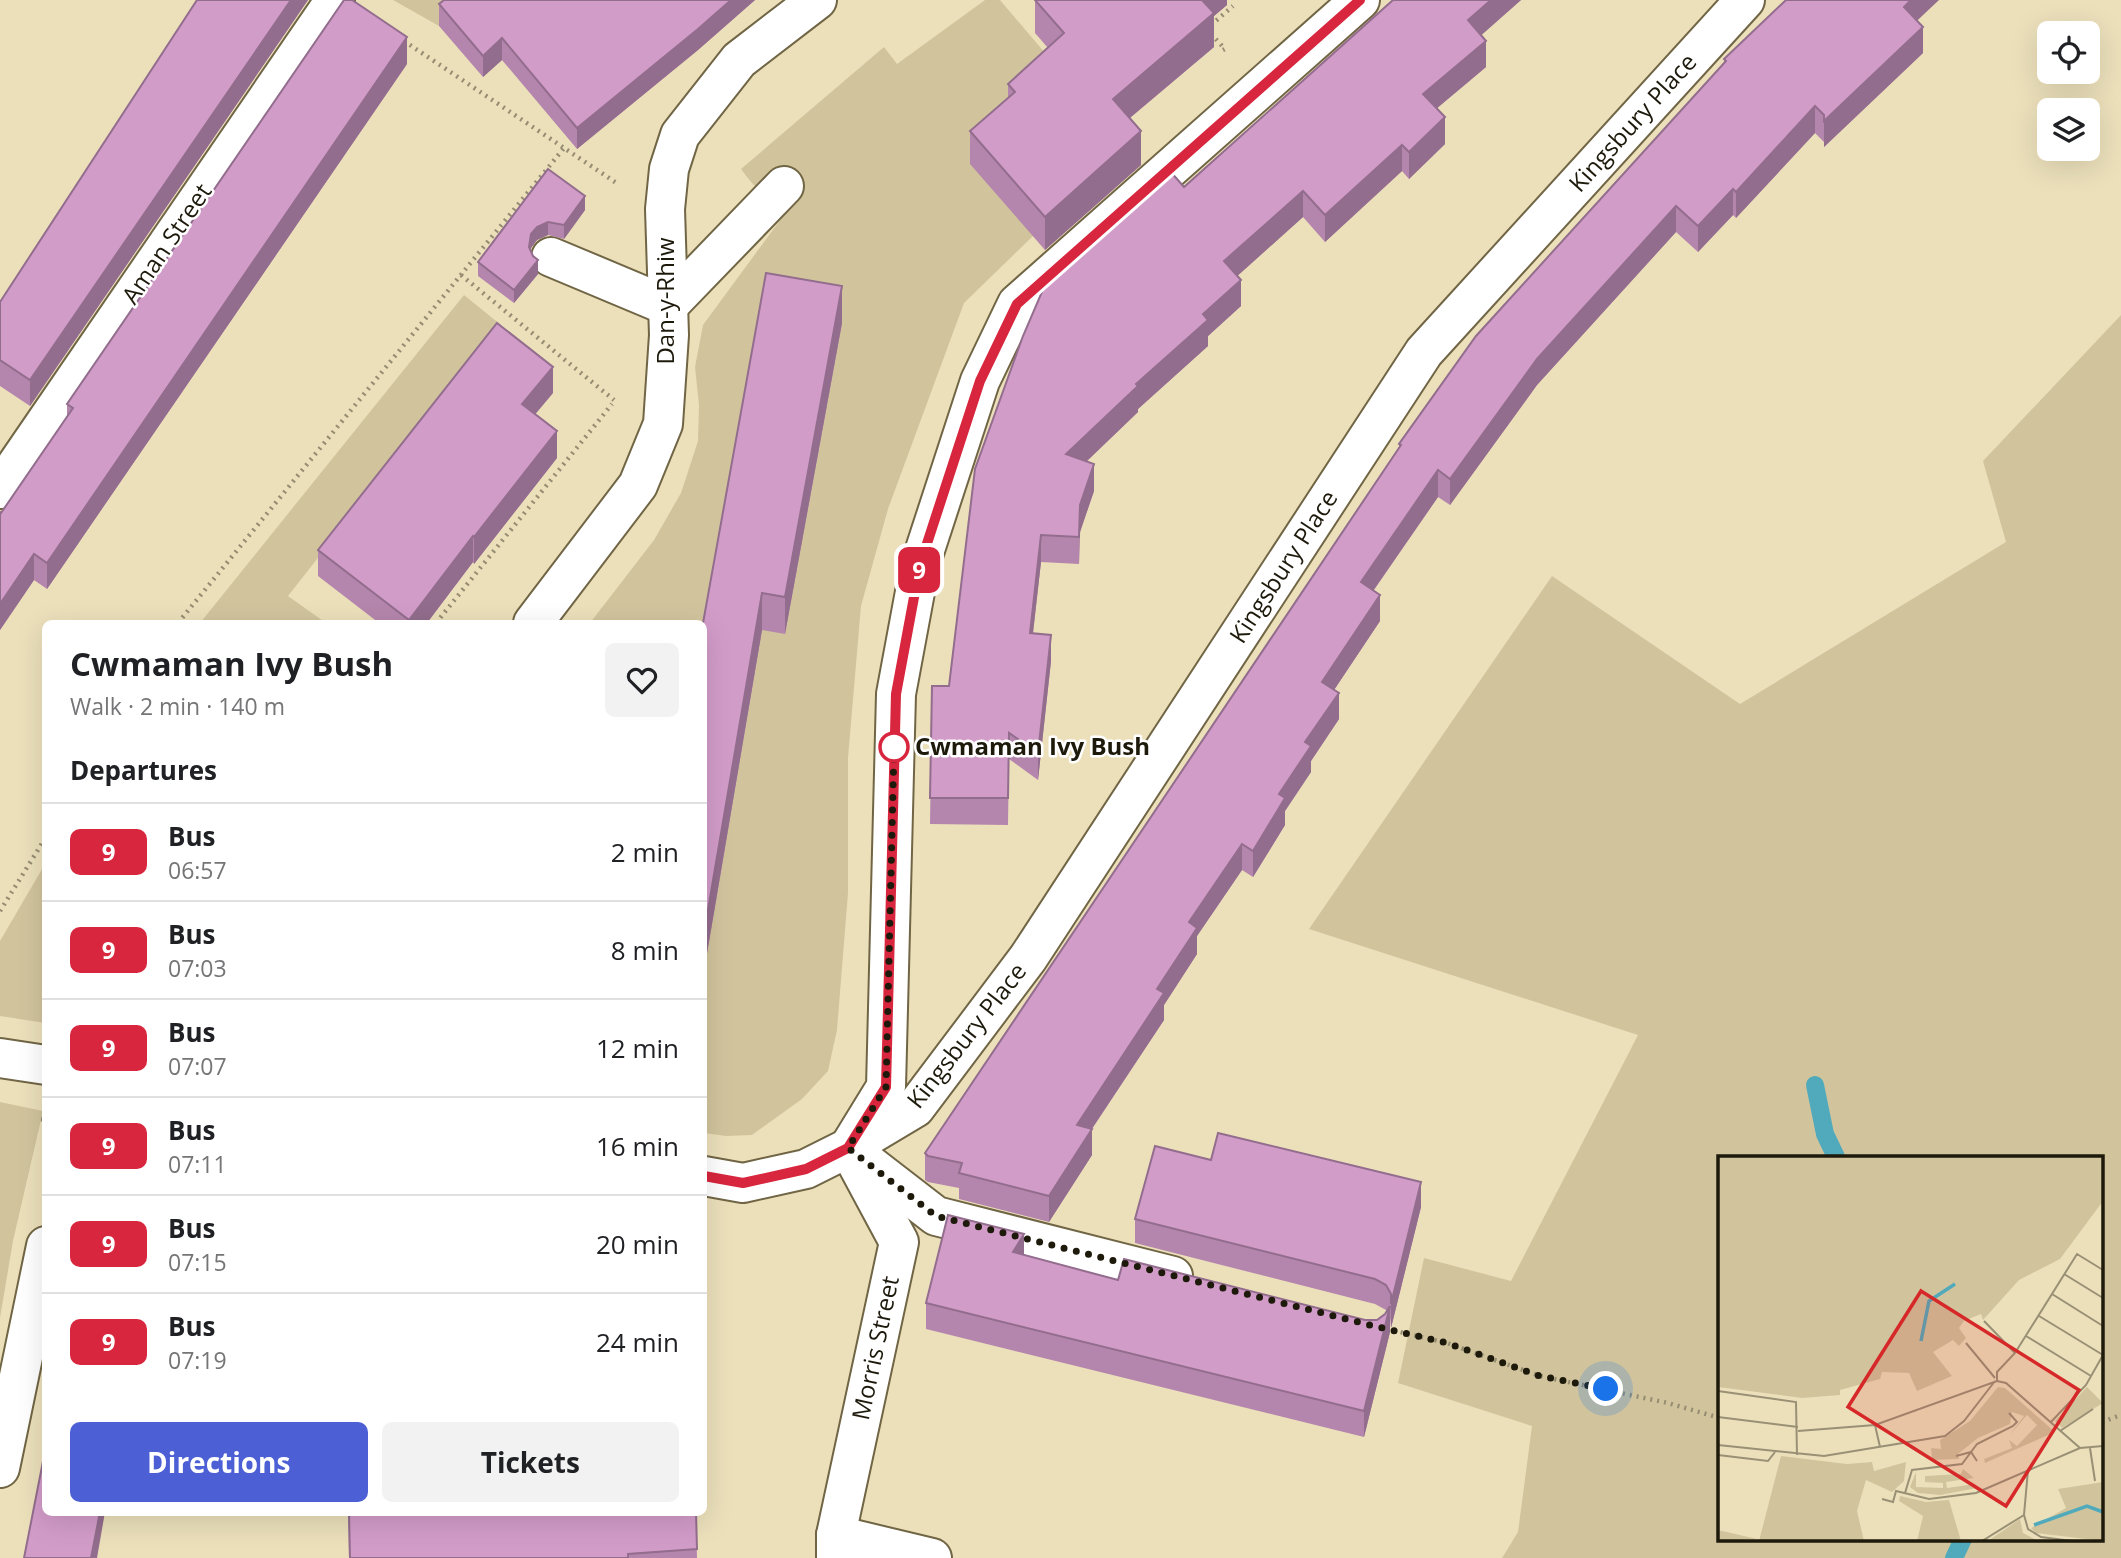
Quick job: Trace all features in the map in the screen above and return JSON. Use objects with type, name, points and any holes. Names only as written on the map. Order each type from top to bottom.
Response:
[{"type":"street","name":"Aman Street","points":[[3,477],[335,0]]},
{"type":"street","name":"Dan-y-Rhiw","points":[[535,620],[638,485],[663,424],[669,335],[665,216],[669,169],[680,135],[739,60],[817,0]]},
{"type":"street","points":[[1207,1284],[936,1216],[848,1148],[886,1087],[896,694],[920,565],[980,381],[1017,304],[1360,0]]},
{"type":"street","name":"Kingsbury Place","points":[[707,1177],[743,1183],[806,1169],[848,1148],[915,1108],[1028,958],[1424,352],[1745,0]]},
{"type":"street","points":[[551,257],[667,306],[784,186]]},
{"type":"street","points":[[0,1058],[42,1064]]},
{"type":"street","name":"Morris Street","points":[[836,1546],[900,1241],[848,1148]]},
{"type":"street","points":[[0,1468],[42,1265]]},
{"type":"street","points":[[836,1546],[932,1558]]},
{"type":"path","points":[[1217,55],[1224,49],[1207,29],[1233,6]]},
{"type":"path","points":[[398,36],[665,216]]},
{"type":"path","points":[[180,620],[564,148]]},
{"type":"path","points":[[461,275],[658,436]]},
{"type":"path","points":[[438,620],[614,400]]},
{"type":"path","points":[[0,911],[42,843]]},
{"type":"path","points":[[1383,1328],[1447,1343],[1540,1376],[1668,1403],[1718,1417]]},
{"type":"path","points":[[2104,1421],[2121,1415]]},
{"type":"shaded area","points":[[393,0],[468,0],[439,26]]},
{"type":"shaded area","points":[[985,0],[1000,0],[1068,80],[1033,236],[964,303],[888,509],[861,606],[848,758],[848,893],[837,1030],[828,1071],[802,1099],[752,1135],[707,1133],[707,620],[592,620],[654,540],[681,493],[698,441],[699,405],[695,367],[703,325],[786,212],[761,193],[741,169],[884,47],[897,64]]},
{"type":"shaded area","points":[[464,295],[501,325],[288,596],[322,620],[202,620]]},
{"type":"shaded area","points":[[2121,315],[2121,1558],[1502,1558],[1518,1532],[1532,1426],[1398,1383],[1424,1258],[1511,1281],[1638,1035],[1309,929],[1552,576],[1740,704],[2006,542],[1983,461]]},
{"type":"shaded area","points":[[42,869],[42,1022],[0,1016],[0,941]]},
{"type":"shaded area","points":[[0,1102],[42,1111],[42,1115],[13,1241],[0,1318]]},
{"type":"building","points":[[197,0],[291,0],[30,380],[0,360],[0,302]]},
{"type":"building","points":[[344,0],[352,0],[407,37],[47,563],[34,554],[0,604],[0,512],[73,408],[67,404]]},
{"type":"building","points":[[444,0],[731,0],[577,128],[502,38],[483,56],[439,4]]},
{"type":"building","points":[[1035,0],[1202,0],[1214,13],[1113,99],[1141,131],[1045,217],[970,131],[1015,92],[1008,84],[1064,33]]},
{"type":"building","points":[[1393,0],[1491,0],[1468,20],[1486,41],[1423,94],[1445,117],[1409,152],[1402,145],[1325,215],[1303,191],[1224,261],[1241,280],[1203,314],[1208,320],[1136,384],[1138,386],[1066,454],[1094,464],[1080,505],[1079,537],[1041,535],[1030,633],[1051,635],[1038,753],[1009,733],[1008,798],[930,798],[932,686],[949,686],[975,469],[1023,336],[1047,280],[1170,171],[1184,187]]},
{"type":"building","points":[[1786,0],[1911,0],[1904,7],[1923,27],[1824,121],[1824,115],[1815,106],[1736,192],[1733,189],[1698,226],[1676,206],[1537,359],[1450,479],[1438,470],[1361,582],[1380,595],[1322,682],[1339,693],[1305,742],[1311,746],[1279,794],[1285,798],[1253,851],[1242,844],[1189,922],[1197,928],[1157,989],[1164,993],[1077,1125],[1092,1129],[1049,1196],[959,1173],[962,1163],[928,1156],[925,1153],[1401,445],[1399,444],[1476,336],[1726,61],[1724,59]]},
{"type":"building","points":[[548,169],[585,196],[564,225],[548,222],[537,227],[531,234],[529,247],[538,260],[514,290],[478,262]]},
{"type":"building","points":[[766,273],[842,286],[785,597],[762,593],[707,915],[707,620],[704,620]]},
{"type":"building","points":[[497,323],[553,367],[522,404],[557,431],[409,620],[318,550]]},
{"type":"building","points":[[1218,1133],[1421,1182],[1391,1304],[1391,1294],[1386,1285],[1375,1279],[1135,1219],[1155,1146],[1211,1160]]},
{"type":"building","points":[[948,1215],[1024,1234],[1013,1252],[1118,1280],[1124,1259],[1365,1320],[1377,1320],[1390,1306],[1364,1411],[926,1303]]},
{"type":"building","points":[[42,1466],[42,1516],[99,1516],[91,1558],[24,1558]]},
{"type":"building","points":[[349,1516],[696,1516],[697,1549],[628,1554],[628,1558],[350,1558]]},
{"type":"waterway","points":[[1815,1085],[1825,1134],[1836,1156]]},
{"type":"waterway","points":[[1954,1558],[1963,1540]]},
{"type":"bus line","name":"9","points":[[707,1177],[743,1183],[806,1169],[848,1148],[886,1087],[896,694],[920,565],[980,381],[1017,304],[1360,0]]},
{"type":"place","name":"Cwmaman Ivy Bush","points":[[894,747]]},
{"type":"route","points":[[894,747],[886,1087],[848,1148],[936,1216],[1447,1343],[1540,1376],[1606,1389]]}]
